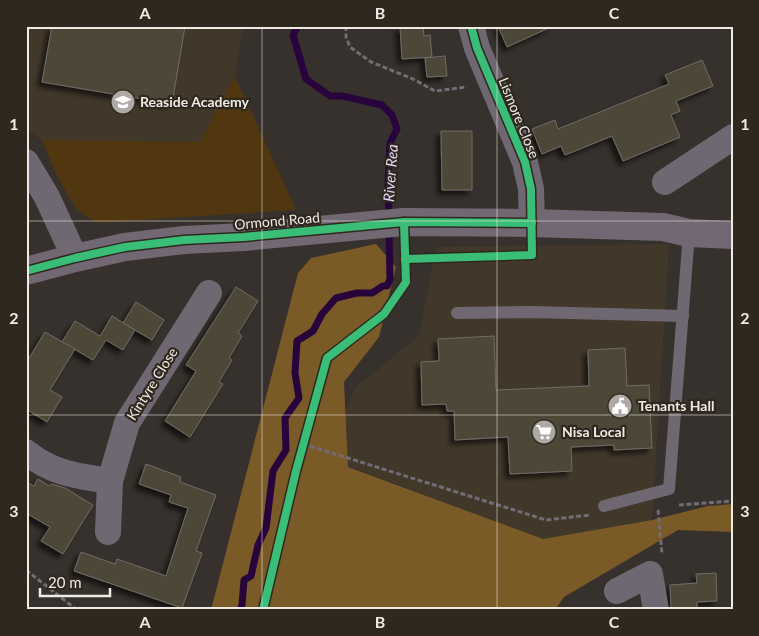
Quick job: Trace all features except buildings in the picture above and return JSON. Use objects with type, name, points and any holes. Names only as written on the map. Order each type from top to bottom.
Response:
[{"type":"street","name":"Lismore Close","points":[[471,26],[477,48],[525,162],[531,189],[532,223]]},
{"type":"street","points":[[665,182],[733,137]]},
{"type":"street","points":[[26,162],[47,197],[76,258]]},
{"type":"street","name":"Ormond Road","points":[[26,271],[125,247],[184,240],[244,237],[404,222],[663,227],[689,233],[733,235]]},
{"type":"street","name":"Kintyre Close","points":[[108,532],[110,481],[127,423],[209,293]]},
{"type":"street","points":[[26,452],[40,464],[72,476],[110,481]]},
{"type":"street","points":[[617,591],[650,574],[656,610]]},
{"type":"lane","points":[[604,506],[669,489],[689,233]]},
{"type":"lane","points":[[457,313],[533,312],[683,316]]},
{"type":"path","points":[[346,26],[346,37],[350,47],[372,62],[414,79],[435,91],[492,85]]},
{"type":"path","points":[[304,444],[546,520],[592,514]]},
{"type":"path","points":[[678,505],[733,501]]},
{"type":"path","points":[[650,574],[662,555],[658,507]]},
{"type":"path","points":[[26,570],[77,610]]},
{"type":"shaded area","name":"Reaside Academy","points":[[26,26],[243,26],[235,76],[200,142],[42,140],[26,129]]},
{"type":"shaded area","points":[[235,76],[296,210],[97,223],[76,209],[56,174],[42,140],[200,142]]},
{"type":"shaded area","points":[[376,244],[396,267],[379,337],[344,382],[348,467],[543,539],[652,520],[708,506],[733,504],[733,532],[678,530],[564,597],[555,610],[211,610],[298,273],[311,258]]},
{"type":"shaded area","points":[[669,244],[652,520],[543,539],[348,466],[345,412],[355,388],[419,336],[436,247]]},
{"type":"waterway","name":"River Rea","points":[[298,26],[293,35],[306,79],[330,96],[342,96],[382,105],[392,115],[397,129],[390,143],[389,218]]},
{"type":"waterway","name":"River Rea","points":[[240,610],[244,580],[251,576],[258,545],[266,528],[273,471],[286,450],[285,418],[299,398],[295,373],[297,341],[313,331],[322,314],[336,298],[357,293],[372,293],[383,286],[387,286],[390,279],[389,228]]},
{"type":"cycle path","points":[[405,259],[532,255],[531,189],[525,162],[477,48],[471,26]]},
{"type":"cycle path","points":[[26,271],[125,247],[184,240],[244,237],[404,222],[532,223]]},
{"type":"cycle path","points":[[263,610],[296,471],[327,358],[384,314],[406,282],[404,222]]},
{"type":"place","name":"Reaside Academy","points":[[123,102]]},
{"type":"place","name":"Tenants Hall","points":[[620,406]]},
{"type":"place","name":"Nisa Local","points":[[544,432]]}]
